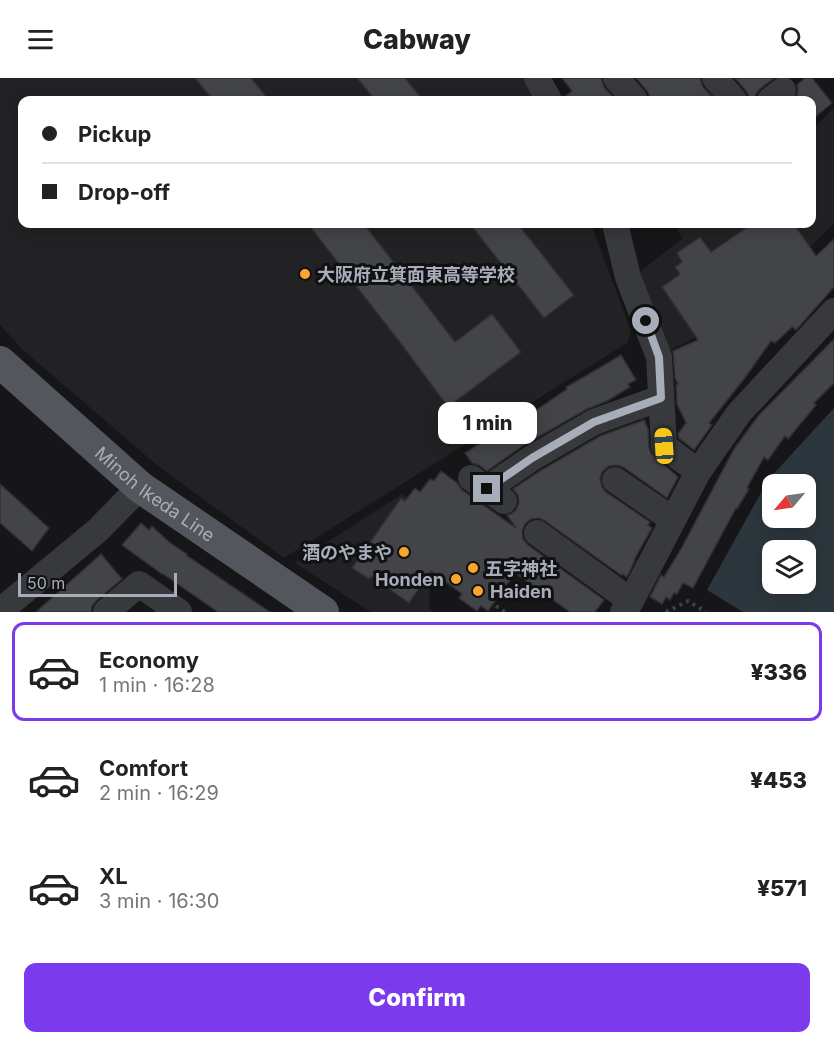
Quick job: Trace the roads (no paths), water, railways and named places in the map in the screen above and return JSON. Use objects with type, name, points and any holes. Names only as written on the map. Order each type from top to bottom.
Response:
[{"type":"main road","name":"Minoh Ikeda Line","points":[[0,362],[140,487],[323,612]]},
{"type":"street","points":[[537,78],[547,96]]},
{"type":"street","points":[[616,78],[632,96]]},
{"type":"street","points":[[716,78],[731,96]]},
{"type":"street","points":[[616,228],[628,277],[659,357],[664,446],[698,472]]},
{"type":"street","points":[[537,533],[627,607],[698,472],[739,413],[834,311]]},
{"type":"street","points":[[487,489],[532,458],[594,422],[661,398]]},
{"type":"street","points":[[615,480],[673,520]]},
{"type":"street","points":[[0,611],[98,530],[140,487]]},
{"type":"street","points":[[106,612],[139,585],[179,612]]},
{"type":"place","name":"大阪府立箕面東高等学校","points":[[305,274]]},
{"type":"place","name":"酒のやまや","points":[[404,552]]},
{"type":"place","name":"五字神社","points":[[473,568]]},
{"type":"place","name":"Honden","points":[[456,579]]},
{"type":"place","name":"Haiden","points":[[478,591]]}]
